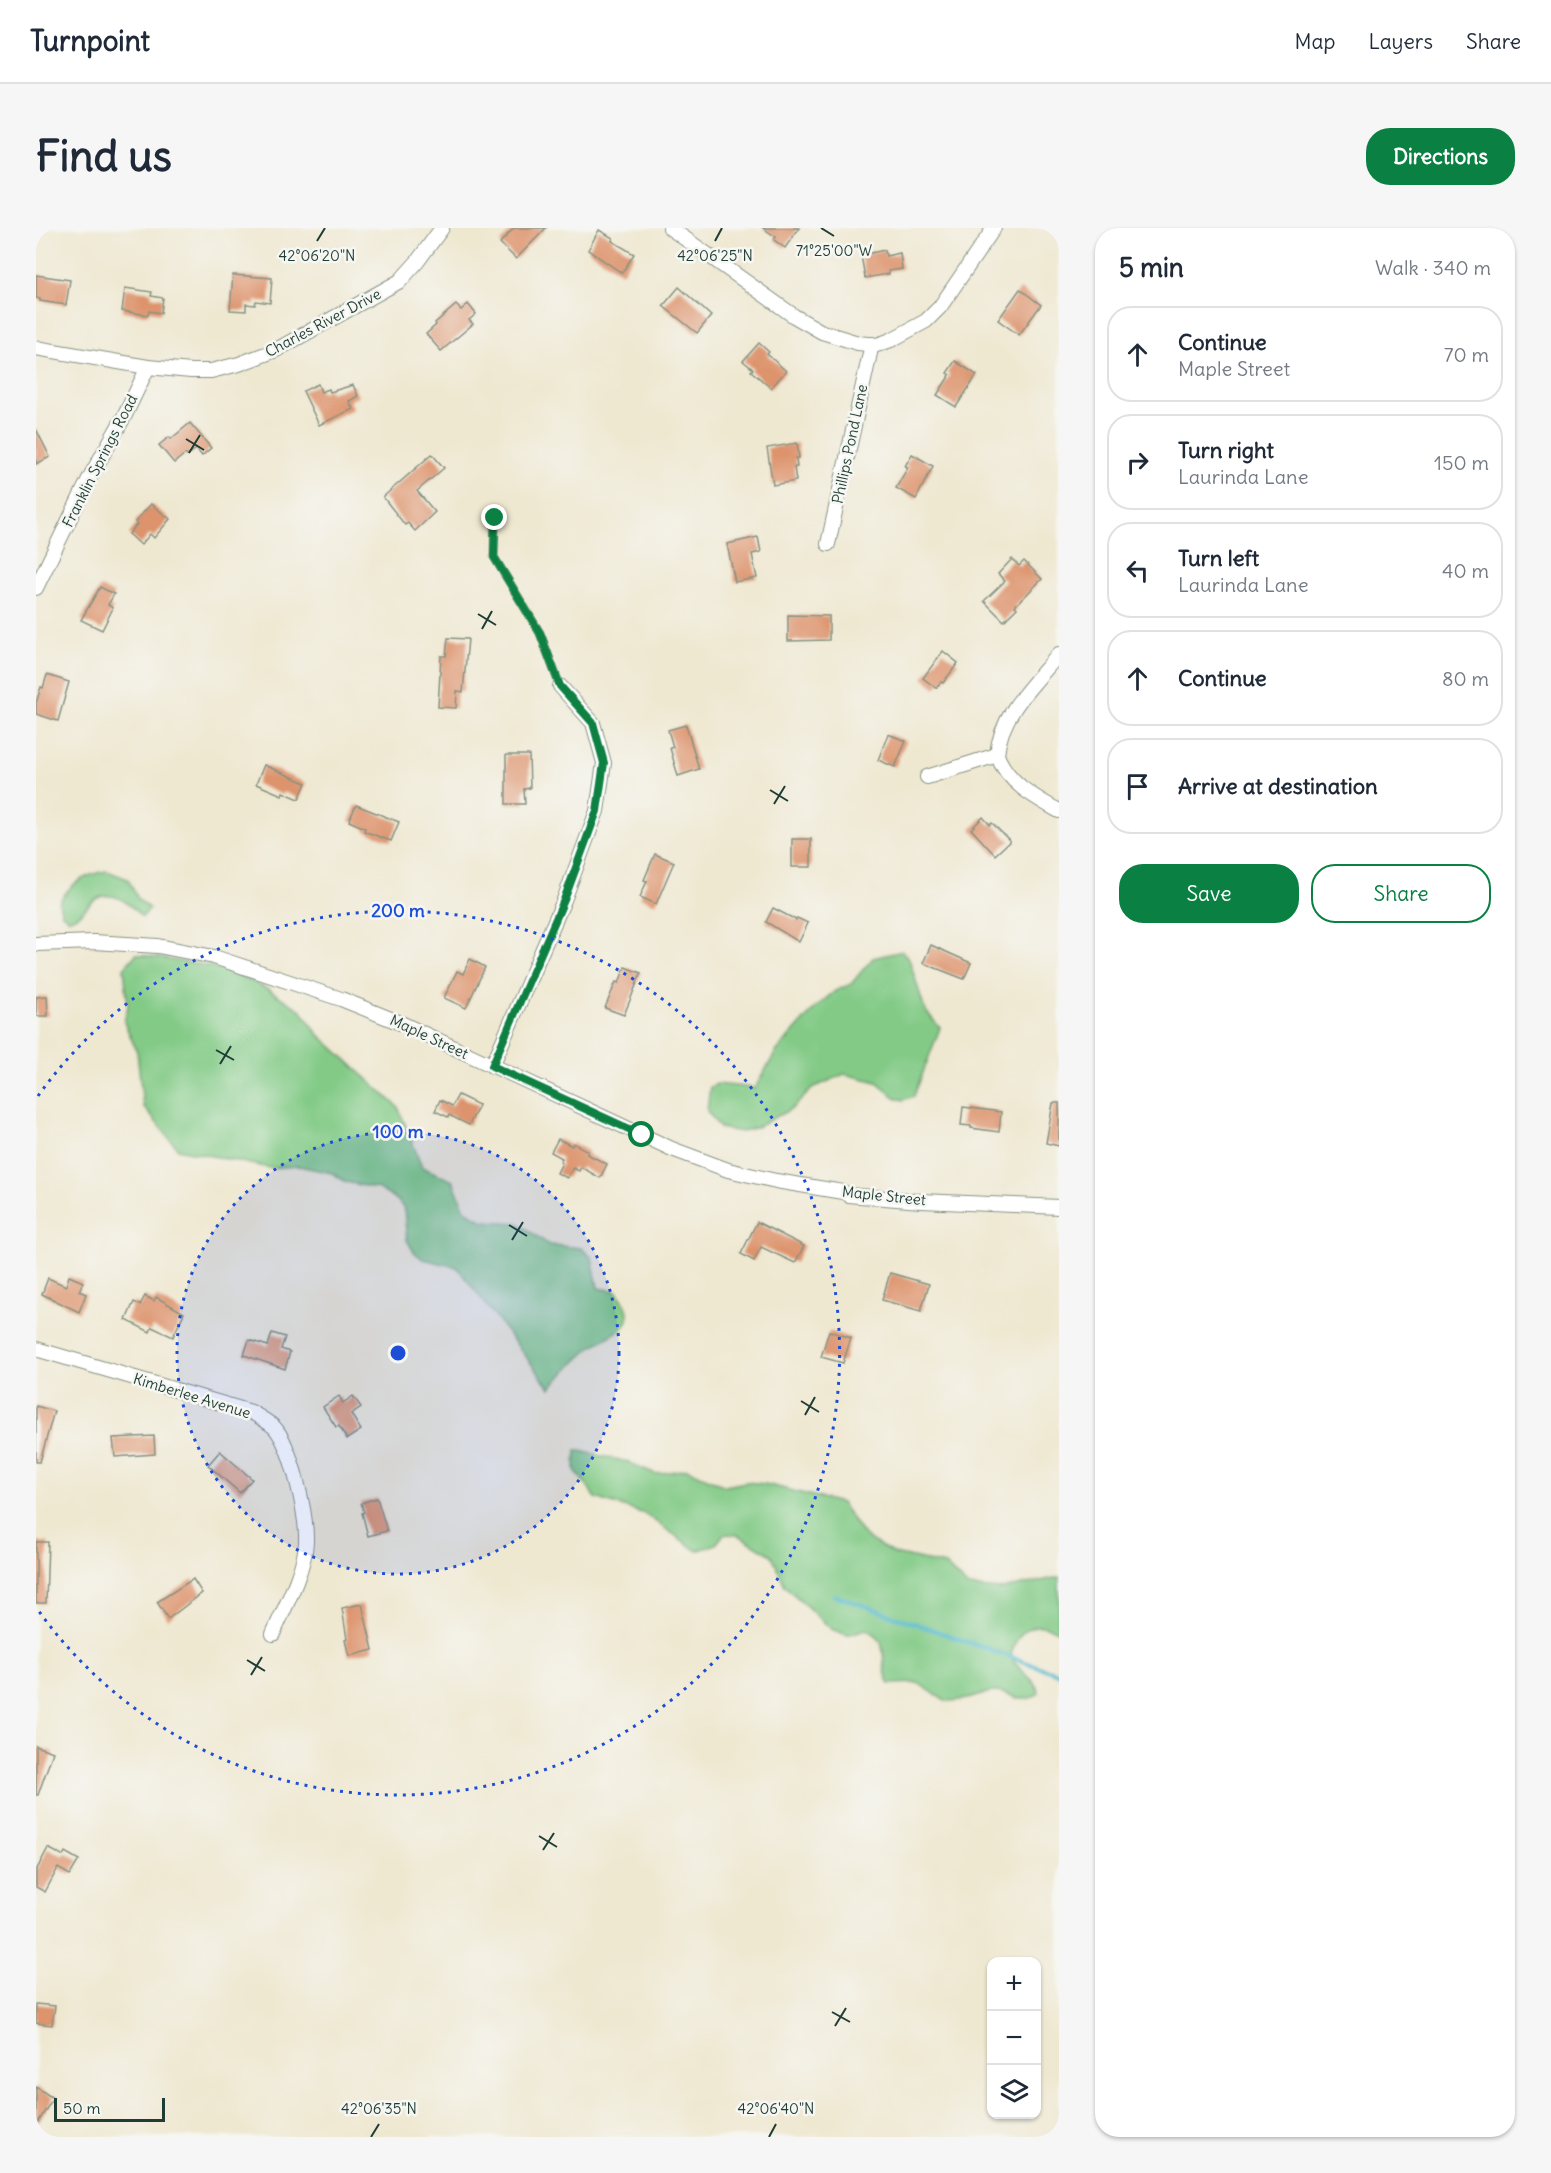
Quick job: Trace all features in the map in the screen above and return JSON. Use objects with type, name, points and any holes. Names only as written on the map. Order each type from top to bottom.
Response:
[{"type":"street","name":"Charles River Drive","points":[[36,348],[148,367],[191,371],[212,371],[239,364],[276,350],[400,281],[442,228]]},
{"type":"street","points":[[670,228],[794,316],[822,332],[858,344],[877,345],[926,321],[940,307],[994,228]]},
{"type":"street","name":"Phillips Pond Lane","points":[[828,544],[872,344]]},
{"type":"street","name":"Franklin Springs Road","points":[[36,588],[90,477],[125,415],[148,367]]},
{"type":"street","points":[[1059,654],[1014,708],[998,739],[997,755],[1003,770],[1017,784],[1059,811]]},
{"type":"street","points":[[492,1066],[564,900],[597,811],[604,763],[593,723],[560,686]]},
{"type":"street","points":[[927,777],[997,755]]},
{"type":"street","name":"Maple Street","points":[[36,944],[94,942],[158,946],[214,957],[341,999],[404,1024],[672,1149],[728,1170],[843,1192],[848,1195],[921,1201],[1059,1207]]},
{"type":"street","name":"Kimberlee Avenue","points":[[36,1349],[250,1412],[275,1428],[291,1459],[306,1543],[293,1588],[273,1634]]},
{"type":"lane","points":[[495,518],[494,557],[540,633],[560,686]]},
{"type":"green space","points":[[107,871],[128,879],[138,899],[150,909],[142,917],[123,901],[112,896],[96,899],[73,918],[68,919],[62,914],[59,903],[73,885],[85,877]]},
{"type":"green space","points":[[902,951],[909,959],[925,1010],[940,1028],[914,1096],[903,1100],[895,1097],[877,1082],[844,1074],[813,1088],[793,1108],[757,1127],[742,1132],[720,1128],[707,1111],[710,1087],[717,1084],[755,1088],[776,1052],[815,1008],[835,991],[851,984],[873,958]]},
{"type":"green space","points":[[136,954],[227,969],[269,990],[301,1010],[317,1033],[398,1107],[422,1167],[453,1181],[465,1210],[483,1221],[518,1223],[549,1245],[581,1248],[592,1258],[598,1288],[616,1291],[625,1304],[628,1314],[627,1322],[615,1334],[587,1351],[550,1388],[457,1267],[423,1259],[414,1252],[407,1240],[404,1209],[398,1201],[379,1189],[346,1182],[332,1173],[299,1166],[270,1168],[178,1149],[143,1106],[137,1052],[124,1022],[128,1006],[124,968]]},
{"type":"green space","points":[[576,1450],[628,1462],[656,1474],[687,1469],[725,1486],[746,1482],[765,1484],[841,1503],[865,1537],[894,1554],[945,1565],[968,1587],[999,1590],[1059,1577],[1059,1632],[1042,1626],[1028,1629],[1018,1639],[1011,1656],[1017,1666],[1034,1682],[1039,1693],[1027,1699],[993,1692],[968,1699],[945,1701],[918,1683],[890,1684],[886,1676],[879,1639],[866,1629],[847,1635],[831,1629],[785,1586],[772,1555],[738,1535],[724,1534],[716,1544],[697,1551],[645,1514],[596,1498],[575,1470]]},
{"type":"building","points":[[514,228],[546,228],[516,259],[500,243]]},
{"type":"building","points":[[763,228],[799,228],[785,248],[774,240],[776,237]]},
{"type":"building","points":[[599,230],[634,254],[622,273],[588,250]]},
{"type":"building","points":[[885,250],[886,256],[900,253],[902,269],[865,278],[861,255]]},
{"type":"building","points":[[36,275],[70,280],[66,305],[40,301],[36,298]]},
{"type":"building","points":[[233,275],[272,278],[270,303],[256,301],[255,305],[246,304],[246,311],[230,310]]},
{"type":"building","points":[[679,287],[711,316],[697,333],[663,306]]},
{"type":"building","points":[[125,288],[152,292],[151,296],[163,298],[161,313],[149,311],[148,315],[122,311]]},
{"type":"building","points":[[1020,289],[1041,305],[1019,335],[998,320]]},
{"type":"building","points":[[468,304],[476,314],[469,320],[473,324],[441,351],[426,334],[456,305],[461,310]]},
{"type":"building","points":[[759,343],[769,352],[767,354],[786,371],[771,388],[743,361]]},
{"type":"building","points":[[955,361],[977,375],[956,407],[937,395],[950,375],[947,373]]},
{"type":"building","points":[[318,384],[321,392],[329,389],[330,392],[353,385],[358,396],[349,401],[353,409],[319,425],[303,391]]},
{"type":"building","points":[[190,423],[211,448],[202,456],[196,449],[174,463],[159,445],[169,437],[171,439]]},
{"type":"building","points":[[36,429],[50,457],[36,464]]},
{"type":"building","points":[[797,443],[799,458],[796,458],[797,467],[794,467],[796,481],[773,485],[767,448]]},
{"type":"building","points":[[432,454],[444,468],[417,491],[435,512],[415,531],[408,523],[405,525],[383,497]]},
{"type":"building","points":[[912,454],[933,466],[916,499],[896,488],[908,467],[905,466]]},
{"type":"building","points":[[151,504],[170,519],[154,538],[150,534],[141,545],[129,534],[137,524],[135,522]]},
{"type":"building","points":[[758,537],[761,552],[752,554],[757,578],[735,582],[727,544]]},
{"type":"building","points":[[1012,559],[1019,566],[1024,561],[1042,579],[1015,606],[1017,608],[1004,621],[984,601],[1005,581],[998,574]]},
{"type":"building","points":[[100,587],[114,594],[108,605],[113,608],[102,630],[81,620]]},
{"type":"building","points":[[788,615],[829,616],[829,640],[788,641]]},
{"type":"building","points":[[448,638],[468,639],[463,692],[457,691],[456,708],[438,707],[441,656],[446,656]]},
{"type":"building","points":[[943,651],[958,663],[943,683],[941,682],[936,688],[923,678]]},
{"type":"building","points":[[47,675],[69,682],[58,721],[36,714],[36,703]]},
{"type":"building","points":[[686,725],[699,769],[678,776],[670,748],[673,747],[668,730]]},
{"type":"building","points":[[888,734],[906,741],[895,767],[878,760]]},
{"type":"building","points":[[506,755],[529,755],[530,788],[524,789],[525,804],[506,804]]},
{"type":"building","points":[[264,765],[306,783],[299,799],[283,792],[282,795],[256,784]]},
{"type":"building","points":[[356,805],[399,822],[391,841],[364,831],[365,828],[349,821]]},
{"type":"building","points":[[983,817],[1010,841],[995,855],[971,829]]},
{"type":"building","points":[[792,839],[811,839],[811,867],[792,867]]},
{"type":"building","points":[[655,854],[674,862],[656,904],[640,897],[647,881],[644,880]]},
{"type":"building","points":[[773,908],[796,920],[797,918],[808,923],[799,942],[766,922]]},
{"type":"building","points":[[931,945],[971,963],[964,979],[923,963]]},
{"type":"building","points":[[470,959],[485,967],[466,1008],[444,998],[457,971],[463,974]]},
{"type":"building","points":[[625,967],[641,973],[624,1015],[605,1008]]},
{"type":"building","points":[[47,996],[48,1016],[36,1016],[36,997]]},
{"type":"building","points":[[458,1095],[479,1105],[469,1125],[435,1111],[440,1100],[452,1106]]},
{"type":"building","points":[[1053,1103],[1059,1103],[1059,1146],[1046,1143]]},
{"type":"building","points":[[963,1107],[1001,1112],[999,1132],[961,1125]]},
{"type":"building","points":[[558,1139],[572,1146],[573,1143],[588,1151],[587,1154],[607,1164],[600,1178],[581,1167],[579,1171],[573,1168],[567,1178],[557,1173],[562,1158],[551,1152]]},
{"type":"building","points":[[757,1222],[804,1246],[795,1263],[761,1247],[754,1261],[741,1254]]},
{"type":"building","points":[[890,1273],[929,1284],[921,1311],[882,1300]]},
{"type":"building","points":[[69,1276],[83,1282],[79,1291],[86,1294],[79,1312],[42,1294],[48,1278],[66,1286]]},
{"type":"building","points":[[145,1296],[154,1301],[156,1297],[184,1313],[173,1337],[152,1327],[150,1332],[126,1320],[134,1302],[140,1305]]},
{"type":"building","points":[[829,1331],[851,1338],[843,1363],[821,1357]]},
{"type":"building","points":[[272,1333],[285,1337],[281,1349],[290,1352],[285,1369],[244,1355],[249,1340],[268,1346]]},
{"type":"building","points":[[339,1396],[343,1403],[353,1396],[361,1407],[351,1414],[361,1430],[347,1439],[323,1407]]},
{"type":"building","points":[[36,1406],[54,1411],[40,1462],[36,1462]]},
{"type":"building","points":[[154,1436],[155,1454],[115,1457],[113,1438]]},
{"type":"building","points":[[220,1451],[252,1479],[240,1493],[208,1465]]},
{"type":"building","points":[[377,1498],[387,1531],[368,1536],[361,1503]]},
{"type":"building","points":[[36,1542],[48,1542],[46,1603],[36,1603]]},
{"type":"building","points":[[193,1579],[202,1593],[168,1619],[157,1602]]},
{"type":"building","points":[[362,1604],[373,1650],[349,1656],[342,1608]]},
{"type":"building","points":[[36,1746],[53,1752],[38,1795],[36,1795]]},
{"type":"building","points":[[48,1848],[63,1856],[65,1852],[79,1860],[70,1875],[58,1868],[45,1892],[36,1887],[36,1871]]},
{"type":"building","points":[[36,2004],[55,2006],[52,2025],[36,2023]]},
{"type":"building","points":[[36,2087],[53,2098],[36,2126]]},
{"type":"waterway","points":[[834,1595],[1059,1674]]},
{"type":"route","points":[[495,518],[494,557],[540,633],[560,686],[593,723],[604,763],[597,811],[564,900],[492,1066],[642,1135]]}]
